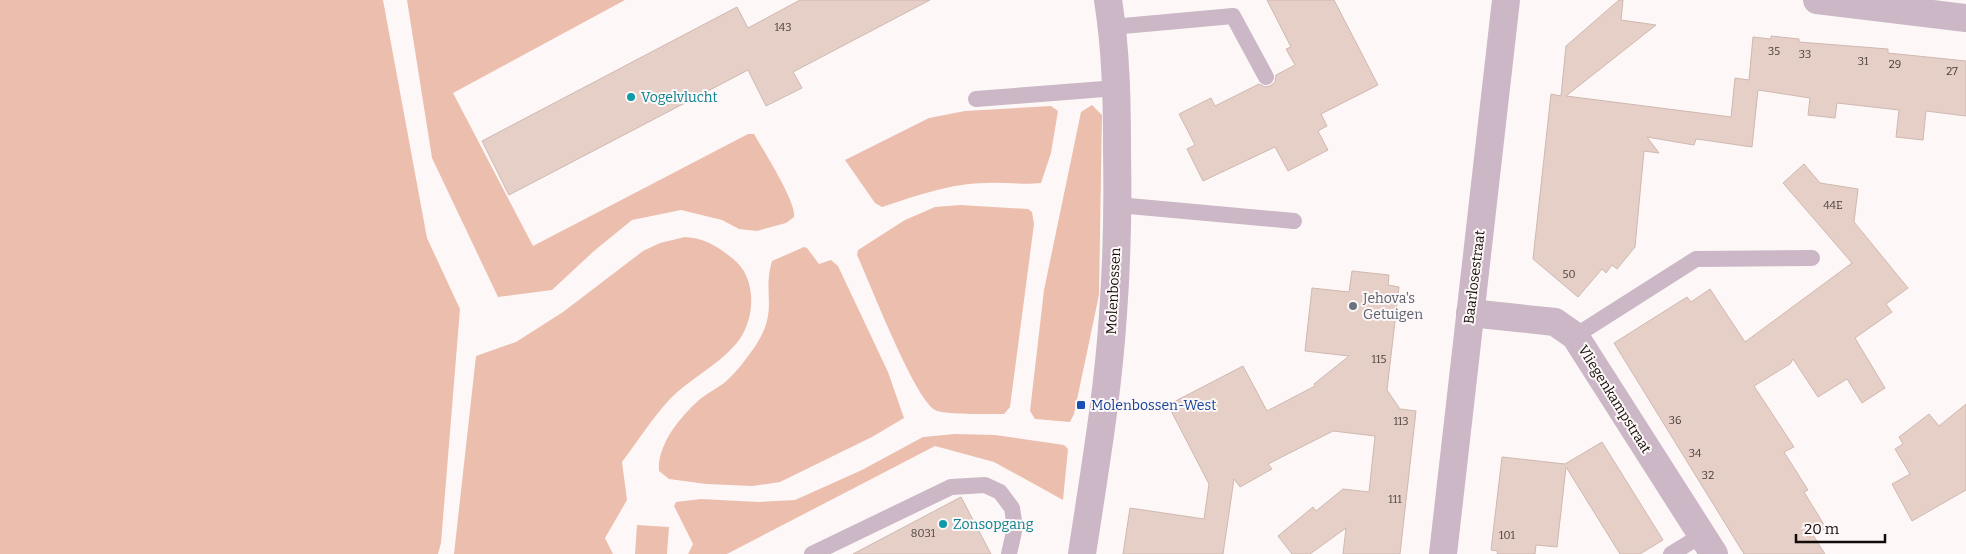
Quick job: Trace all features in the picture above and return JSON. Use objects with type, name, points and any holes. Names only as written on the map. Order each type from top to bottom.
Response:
[{"type":"street","name":"Molenbossen","points":[[1082,554],[1098,447],[1113,314],[1118,205],[1117,88],[1108,0]]},
{"type":"street","name":"Baarlosestraat","points":[[1443,554],[1506,0]]},
{"type":"street","points":[[1817,0],[1966,18]]},
{"type":"street","name":"Vliegenkampstraat","points":[[1470,313],[1555,322],[1575,336],[1708,544]]},
{"type":"lane","points":[[1112,27],[1233,16],[1266,77]]},
{"type":"lane","points":[[976,99],[1117,88]]},
{"type":"lane","points":[[1118,205],[1294,222]]},
{"type":"lane","points":[[1575,336],[1696,259],[1812,258]]},
{"type":"lane","points":[[812,554],[951,487],[985,485],[1000,492],[1012,508],[1015,526],[1008,554]]},
{"type":"lane","points":[[1672,554],[1708,544]]},
{"type":"shaded area","points":[[0,0],[383,0],[427,238],[460,309],[441,543],[438,554],[0,554]]},
{"type":"shaded area","points":[[407,0],[625,0],[453,93],[533,246],[748,134],[754,134],[778,176],[794,210],[794,217],[786,223],[757,231],[739,229],[722,220],[681,210],[632,220],[594,251],[552,290],[498,297],[432,158]]},
{"type":"shaded area","points":[[1092,105],[1102,115],[1099,295],[1074,414],[1070,422],[1035,419],[1030,411],[1044,290],[1081,112]]},
{"type":"shaded area","points":[[1051,106],[1058,111],[1051,153],[1041,183],[960,185],[882,207],[875,203],[845,160],[929,118],[965,111]]},
{"type":"shaded area","points":[[960,205],[1028,209],[1032,212],[1034,224],[1010,407],[1004,414],[940,412],[935,410],[926,401],[905,363],[857,255],[858,250],[905,220],[935,207]]},
{"type":"shaded area","points":[[685,237],[698,239],[716,246],[740,266],[750,287],[750,312],[743,334],[736,344],[721,359],[687,384],[664,405],[622,462],[627,500],[605,538],[613,554],[454,554],[476,356],[516,342],[563,312],[643,251],[660,243]]},
{"type":"shaded area","points":[[804,247],[807,248],[819,264],[831,260],[838,266],[888,372],[904,418],[872,437],[780,482],[753,486],[706,484],[669,479],[659,471],[659,461],[671,432],[699,400],[733,375],[753,350],[763,332],[769,312],[769,273],[772,261]]},
{"type":"shaded area","points":[[955,434],[995,435],[1064,445],[1068,449],[1063,500],[994,462],[935,446],[727,554],[688,554],[693,544],[674,506],[676,502],[701,499],[758,502],[795,500],[862,470],[923,437]]},
{"type":"shaded area","points":[[637,525],[669,527],[667,554],[635,554]]},
{"type":"building","name":"Vogelvlucht","points":[[800,0],[930,0],[793,72],[802,88],[766,106],[748,70],[509,195],[482,141],[737,7],[748,28]]},
{"type":"building","points":[[1267,0],[1334,0],[1378,85],[1321,114],[1327,126],[1318,131],[1328,150],[1288,171],[1275,147],[1203,181],[1187,149],[1195,145],[1179,114],[1211,98],[1215,106],[1259,84],[1265,87],[1270,86],[1275,82],[1276,75],[1295,65],[1286,49],[1291,47]]},
{"type":"building","points":[[1619,0],[1623,0],[1621,20],[1656,25],[1566,96],[1731,117],[1735,78],[1749,80],[1753,37],[1771,39],[1771,36],[1799,39],[1799,42],[1888,49],[1888,53],[1966,61],[1966,116],[1926,111],[1923,140],[1896,137],[1899,110],[1837,103],[1835,118],[1808,115],[1810,98],[1758,90],[1752,147],[1696,139],[1694,145],[1647,137],[1659,153],[1644,151],[1635,247],[1617,269],[1612,265],[1606,273],[1602,269],[1578,297],[1533,259],[1551,94],[1561,96],[1566,46]]},
{"type":"building","points":[[1804,164],[1820,183],[1858,189],[1854,222],[1908,288],[1886,304],[1892,312],[1855,338],[1885,388],[1862,403],[1847,379],[1818,397],[1793,359],[1790,364],[1754,386],[1794,447],[1784,452],[1808,490],[1804,492],[1826,528],[1813,535],[1825,554],[1744,554],[1614,343],[1687,297],[1691,302],[1710,289],[1745,342],[1852,263],[1783,183]]},
{"type":"building","points":[[1352,271],[1389,275],[1388,285],[1399,287],[1387,390],[1400,409],[1416,411],[1400,554],[1343,554],[1346,528],[1310,554],[1292,554],[1278,536],[1313,507],[1316,511],[1343,489],[1369,492],[1375,436],[1333,431],[1268,464],[1272,469],[1240,487],[1234,479],[1223,554],[1123,554],[1130,508],[1204,519],[1209,484],[1168,405],[1243,366],[1267,411],[1315,386],[1314,384],[1349,356],[1305,351],[1312,288],[1349,292]]},
{"type":"building","points":[[1966,404],[1966,490],[1912,521],[1892,484],[1910,474],[1895,449],[1903,444],[1899,437],[1929,414],[1939,426]]},
{"type":"building","points":[[1602,442],[1663,540],[1640,554],[1620,554],[1566,467],[1557,547],[1536,545],[1535,554],[1497,554],[1498,551],[1491,550],[1502,457],[1565,464]]},
{"type":"building","name":"Zonsopgang","points":[[961,497],[991,554],[853,554]]},
{"type":"place","name":"Vogelvlucht","points":[[631,97]]},
{"type":"place","name":"Jehova's Getuigen","points":[[1353,306]]},
{"type":"place","name":"Molenbossen-West","points":[[1081,405]]},
{"type":"place","name":"Zonsopgang","points":[[943,524]]}]
